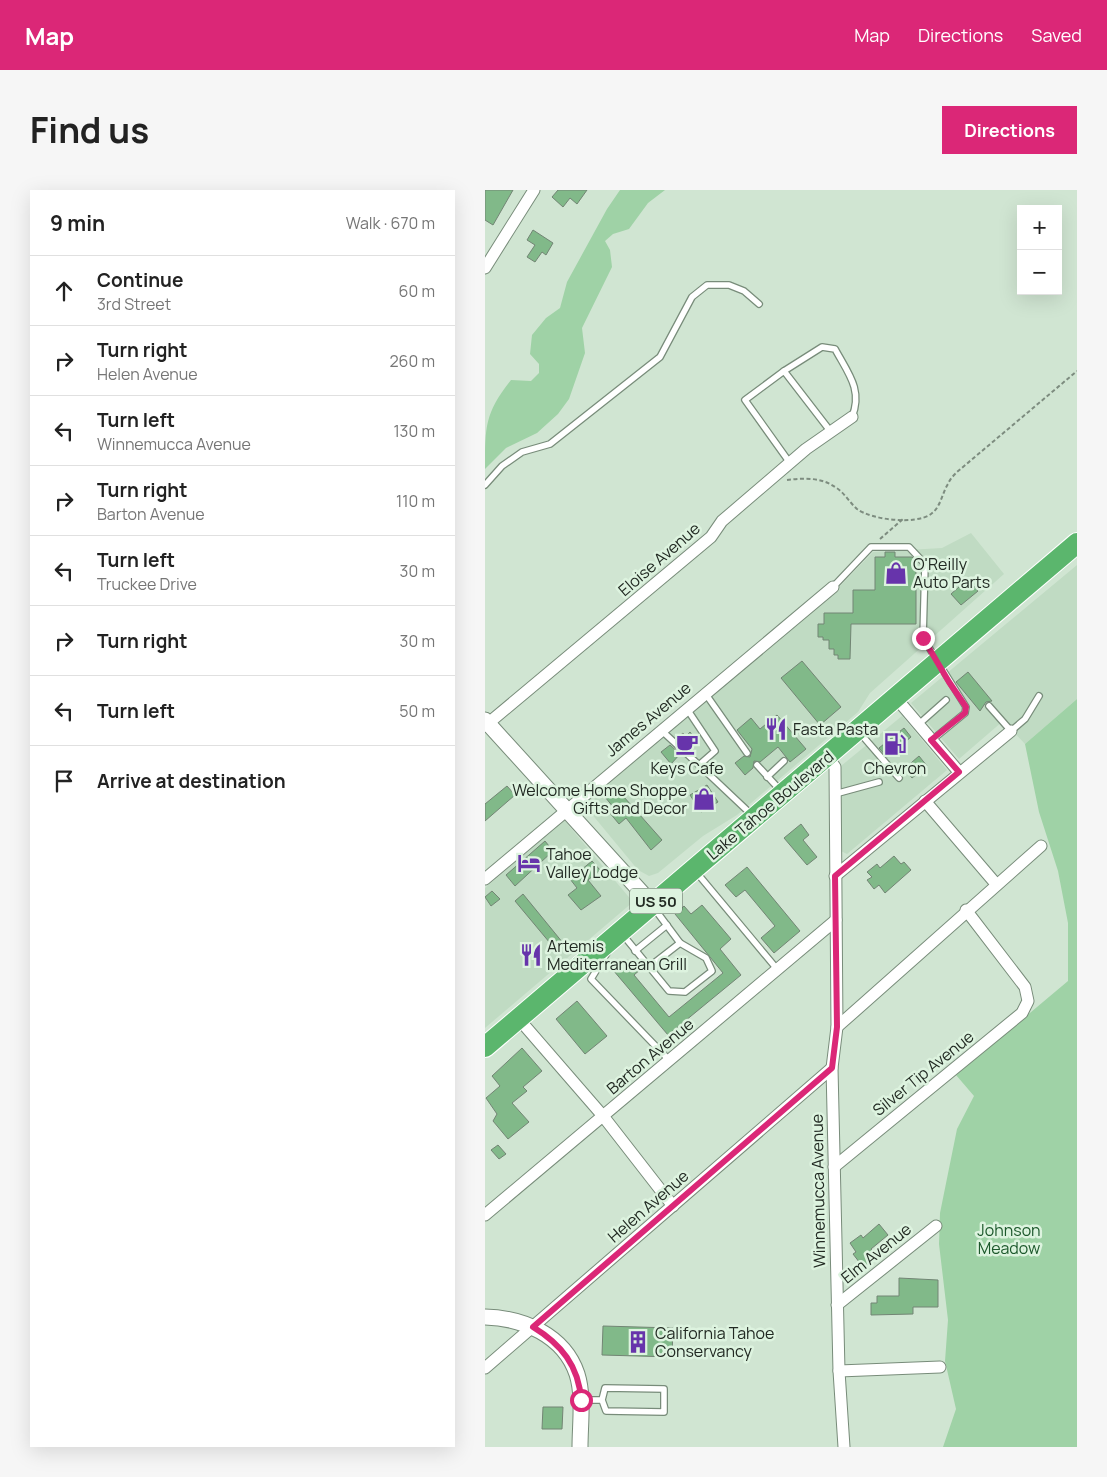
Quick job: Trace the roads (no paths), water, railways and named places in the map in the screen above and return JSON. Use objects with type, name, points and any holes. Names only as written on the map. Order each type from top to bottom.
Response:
[{"type":"highway","name":"Lake Tahoe Boulevard","points":[[485,1047],[1077,543]]},
{"type":"street","points":[[485,268],[534,190]]},
{"type":"street","name":"Eloise Avenue","points":[[486,723],[711,537],[722,521],[790,463],[852,417]]},
{"type":"street","name":"James Avenue","points":[[485,879],[565,809],[833,586]]},
{"type":"street","points":[[896,698],[959,772]]},
{"type":"street","points":[[486,723],[652,904]]},
{"type":"street","points":[[835,876],[1011,731]]},
{"type":"street","name":"Winnemucca Avenue","points":[[827,756],[835,767],[837,1027],[832,1068],[839,1371],[844,1447]]},
{"type":"street","points":[[925,801],[996,884]]},
{"type":"street","points":[[837,1027],[966,910],[1041,846]]},
{"type":"street","name":"Silver Tip Avenue","points":[[834,1167],[1022,1013],[1028,1002],[1025,987],[966,910]]},
{"type":"street","name":"Barton Avenue","points":[[485,1215],[836,920]]},
{"type":"street","points":[[518,1018],[603,1116],[673,1206]]},
{"type":"street","name":"Helen Avenue","points":[[485,1368],[832,1068]]},
{"type":"street","name":"Elm Avenue","points":[[837,1305],[936,1226]]},
{"type":"street","points":[[485,1317],[514,1321],[533,1327],[560,1346],[577,1375],[581,1400],[580,1447]]},
{"type":"street","points":[[839,1371],[940,1367]]},
{"type":"lane","points":[[485,484],[502,466],[522,452],[550,444],[557,439],[660,357],[693,297],[707,285],[729,285],[744,291],[759,304]]},
{"type":"lane","points":[[790,463],[745,400],[784,371],[822,347],[835,350],[856,391],[857,404],[852,417]]},
{"type":"lane","points":[[784,371],[831,432]]},
{"type":"lane","points":[[833,586],[871,547],[909,547],[925,564],[923,638],[966,707],[965,713],[931,740]]},
{"type":"lane","points":[[705,693],[747,753]]},
{"type":"lane","points":[[989,706],[1011,731],[1025,719],[1039,696]]},
{"type":"lane","points":[[919,724],[946,700]]},
{"type":"lane","points":[[687,708],[715,751],[699,765]]},
{"type":"lane","points":[[661,730],[754,818]]},
{"type":"lane","points":[[857,730],[899,778]]},
{"type":"lane","points":[[767,777],[784,761]]},
{"type":"lane","points":[[757,765],[783,793]]},
{"type":"lane","points":[[835,794],[879,782]]},
{"type":"lane","points":[[693,869],[777,969]]},
{"type":"lane","points":[[652,904],[680,942],[706,958],[712,971],[685,992],[669,991],[620,932],[591,979],[669,1060]]},
{"type":"lane","points":[[635,951],[667,925]]},
{"type":"lane","points":[[649,967],[680,942]]},
{"type":"lane","points":[[605,1388],[664,1389],[664,1412],[605,1411],[602,1400],[605,1388]]},
{"type":"lane","points":[[581,1400],[602,1400]]},
{"type":"place","name":"O'Reilly Auto Parts","points":[[896,573]]},
{"type":"place","name":"Fasta Pasta","points":[[776,729]]},
{"type":"place","name":"Keys Cafe","points":[[687,744]]},
{"type":"place","name":"Chevron","points":[[895,744]]},
{"type":"place","name":"Welcome Home Shoppe Gifts and Decor","points":[[704,799]]},
{"type":"place","name":"Tahoe Valley Lodge","points":[[529,863]]},
{"type":"place","name":"Artemis Mediterranean Grill","points":[[531,955]]},
{"type":"place","name":"California Tahoe Conservancy","points":[[638,1342]]},
{"type":"park label","name":"Johnson Meadow","points":[[1009,1239]]}]
